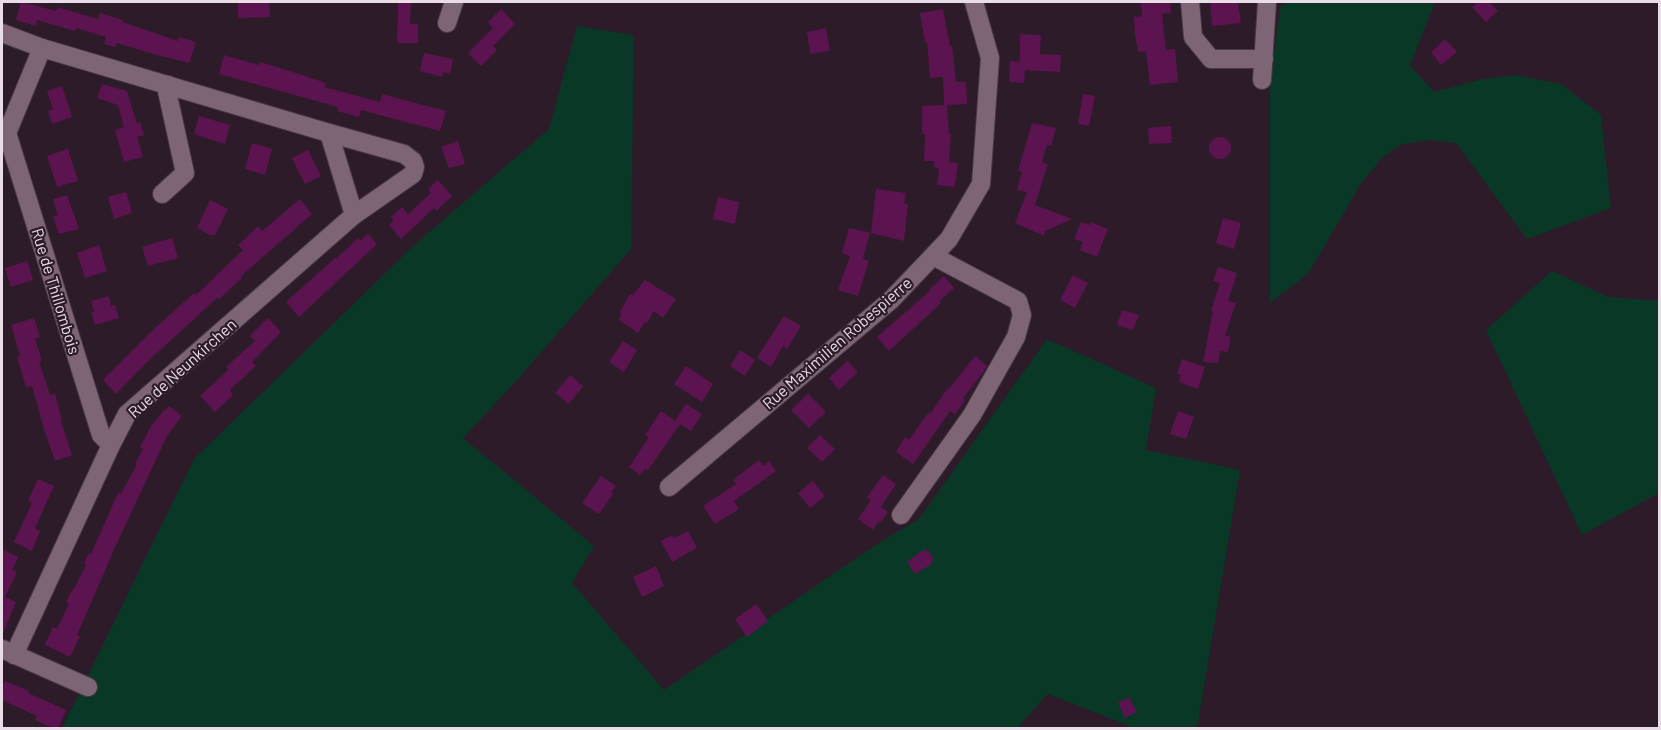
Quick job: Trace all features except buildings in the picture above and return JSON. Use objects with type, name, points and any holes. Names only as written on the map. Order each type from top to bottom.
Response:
[{"type":"street","points":[[447,23],[454,2]]},
{"type":"street","name":"Rue Maximilien Robespierre","points":[[669,487],[891,300],[949,239],[981,184],[990,58],[974,2]]},
{"type":"street","points":[[1190,2],[1193,37],[1211,59],[1264,59]]},
{"type":"street","points":[[1262,80],[1267,2]]},
{"type":"street","name":"Rue de Neunkirchen","points":[[2,33],[42,48],[404,154],[413,161],[415,167],[414,174],[354,215],[127,414],[8,652],[88,687]]},
{"type":"street","points":[[4,140],[42,48]]},
{"type":"street","points":[[162,194],[185,173],[167,91],[168,85]]},
{"type":"street","points":[[329,133],[354,215]]},
{"type":"street","name":"Rue de Thillombois","points":[[4,140],[101,435],[111,445]]},
{"type":"street","points":[[901,515],[972,415],[1016,337],[1022,315],[1018,301],[933,256]]},
{"type":"green space","points":[[1288,2],[1435,2],[1410,65],[1434,92],[1483,79],[1515,75],[1561,84],[1601,115],[1611,208],[1527,239],[1456,143],[1429,140],[1400,145],[1382,158],[1360,185],[1308,274],[1270,303],[1270,86],[1280,7]]},
{"type":"green space","points":[[577,26],[634,35],[631,249],[517,380],[463,438],[594,546],[572,583],[664,690],[880,542],[919,519],[1047,339],[1156,388],[1146,450],[1240,470],[1197,728],[1134,728],[1048,694],[1017,728],[62,728],[194,459],[412,247],[549,129]]},
{"type":"green space","points":[[1552,271],[1608,297],[1659,301],[1659,493],[1582,535],[1486,330]]}]
